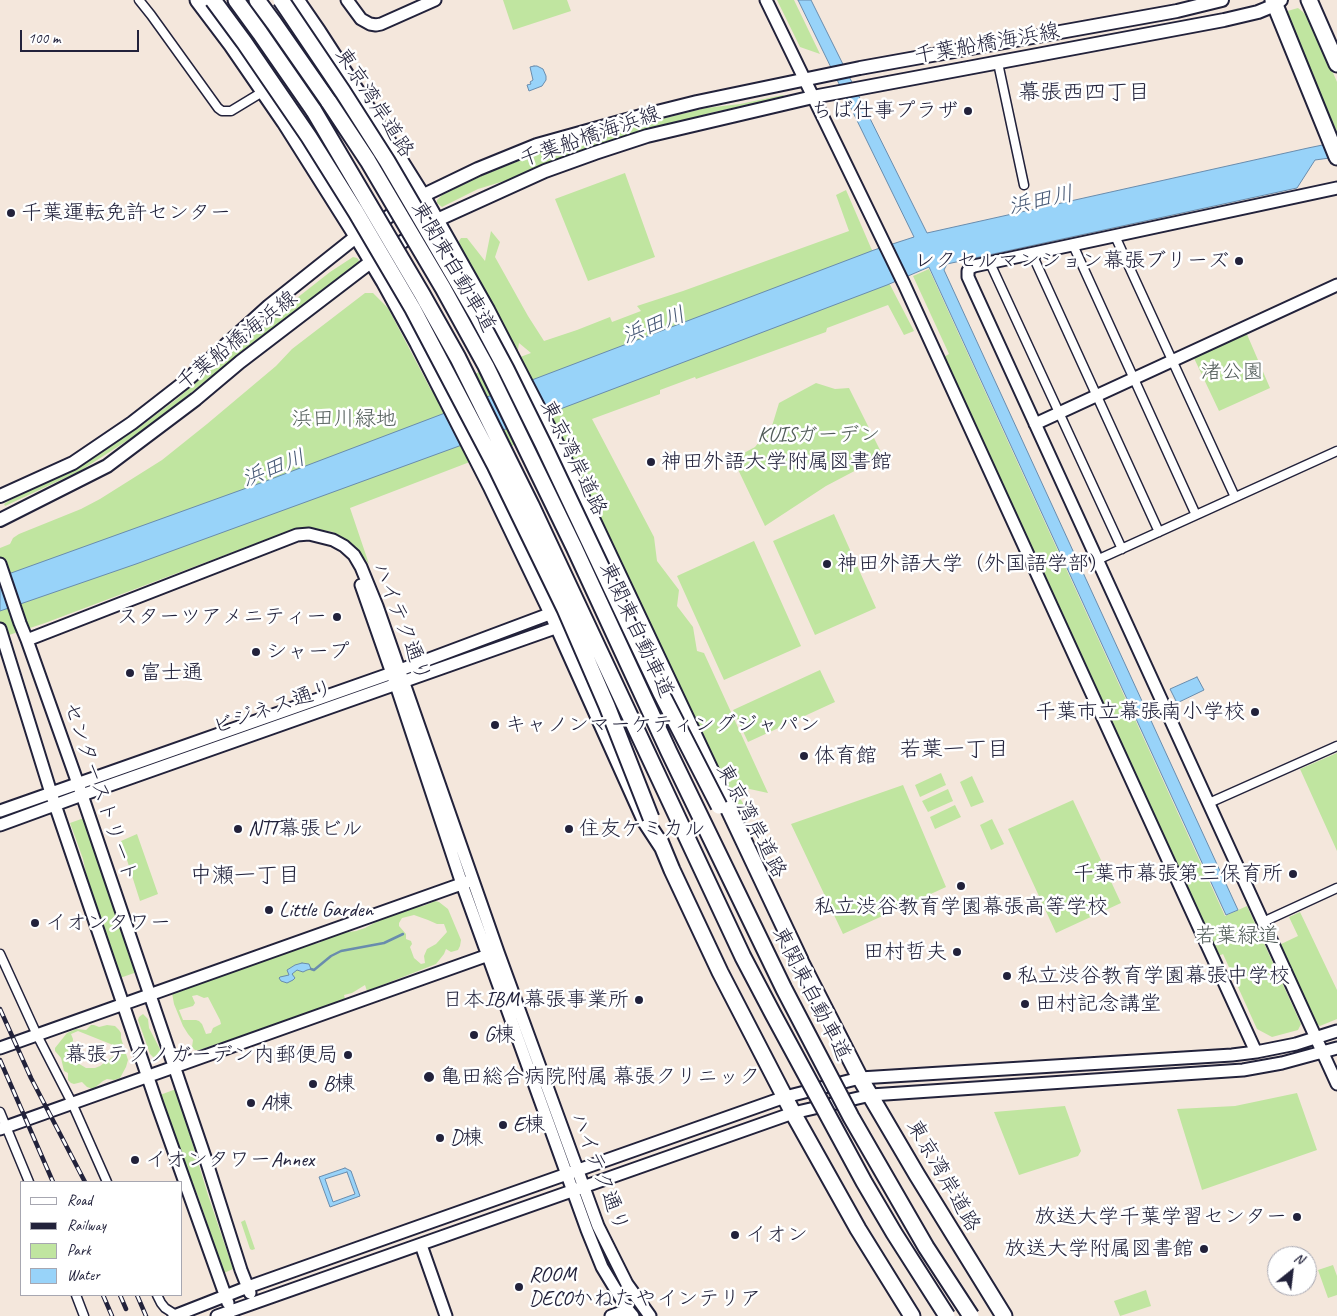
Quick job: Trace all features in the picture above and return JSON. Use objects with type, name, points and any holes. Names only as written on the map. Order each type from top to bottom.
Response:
[{"type":"highway","points":[[198,0],[264,91],[357,236],[418,343],[491,486],[555,620],[642,813],[663,848]]},
{"type":"highway","points":[[213,0],[309,137],[414,309],[495,465],[564,609],[607,706],[676,879],[720,972],[793,1113],[858,1229],[912,1316]]},
{"type":"highway","name":"東関東自動車道","points":[[236,0],[314,111],[458,358],[536,514],[756,982],[864,1182],[947,1316]]},
{"type":"highway","name":"東関東自動車道","points":[[257,0],[368,161],[443,288],[486,366],[784,989],[850,1117],[921,1238],[970,1316]]},
{"type":"highway","name":"東京湾岸道路","points":[[281,0],[387,161],[481,323],[539,435],[661,693],[860,1078],[1004,1316]]},
{"type":"highway","points":[[296,0],[360,97],[437,220],[487,311],[559,450],[800,960]]},
{"type":"highway","points":[[1309,0],[1337,64]]},
{"type":"highway","points":[[1277,2],[1337,157]]},
{"type":"main road","name":"千葉船橋海浜線","points":[[0,496],[72,463],[132,423],[186,381],[269,306],[357,236],[422,196],[478,169],[545,143],[697,102],[860,68],[1177,11],[1222,0]]},
{"type":"main road","name":"千葉船橋海浜線","points":[[0,520],[107,466],[372,261],[437,220],[545,171],[647,136],[813,97],[1232,18],[1258,12],[1277,2]]},
{"type":"street","points":[[139,0],[222,111],[231,112],[264,91]]},
{"type":"street","points":[[347,0],[360,19],[376,25],[435,0]]},
{"type":"street","points":[[766,0],[904,284],[1256,1052]]},
{"type":"street","points":[[998,63],[1024,185]]},
{"type":"street","points":[[1337,188],[990,263],[970,268],[968,271],[970,283],[1337,1084]]},
{"type":"street","points":[[1115,236],[1235,497]]},
{"type":"street","points":[[1073,245],[1196,515]]},
{"type":"street","points":[[1032,254],[1159,532]]},
{"type":"street","points":[[990,263],[1122,549]]},
{"type":"street","points":[[1034,424],[1337,285]]},
{"type":"street","points":[[1097,560],[1337,451]]},
{"type":"street","name":"ハイテク通り","points":[[27,640],[297,535],[309,534],[333,540],[344,546],[354,555],[366,578],[467,882],[578,1188],[602,1267],[631,1313]]},
{"type":"street","name":"センターストリート","points":[[0,564],[78,783],[207,1163],[241,1270],[254,1303]]},
{"type":"street","name":"ビジネス通り","points":[[0,812],[396,671],[555,620]]},
{"type":"street","name":"ビジネス通り","points":[[0,825],[400,683],[555,620]]},
{"type":"street","name":"センターストリート","points":[[0,631],[2,647],[147,1077],[232,1311]]},
{"type":"street","points":[[1209,803],[1337,746]]},
{"type":"street","points":[[0,1048],[467,882]]},
{"type":"street","points":[[1263,922],[1337,888]]},
{"type":"street","points":[[0,954],[72,1103],[107,1181]]},
{"type":"street","points":[[3,1128],[492,954]]},
{"type":"street","points":[[158,1296],[165,1308],[175,1316],[225,1296],[785,1097],[860,1078],[1232,1055],[1296,1044],[1337,1031]]},
{"type":"street","points":[[217,1316],[793,1113],[871,1095],[1243,1070],[1282,1063],[1337,1048]]},
{"type":"street","points":[[0,1112],[3,1128],[29,1181]]},
{"type":"street","name":"ハイテク通り","points":[[578,1188],[627,1284],[650,1316]]},
{"type":"street","points":[[421,1245],[446,1316]]},
{"type":"street","points":[[76,1296],[84,1316]]},
{"type":"street","points":[[611,1316],[631,1313]]},
{"type":"green space","points":[[503,0],[567,0],[571,11],[513,30]]},
{"type":"green space","points":[[777,0],[794,0],[820,54],[800,47]]},
{"type":"green space","points":[[1298,8],[1311,22],[1337,82],[1337,132],[1284,12]]},
{"type":"green space","points":[[783,95],[783,97],[714,112],[618,138],[514,178],[478,189],[442,207],[437,203],[437,200],[442,195],[481,176],[566,144],[706,108],[740,104]]},
{"type":"green space","points":[[625,173],[655,257],[588,281],[555,199]]},
{"type":"green space","name":"浜田川緑地","points":[[846,190],[871,248],[914,331],[904,335],[888,305],[827,328],[826,332],[660,390],[660,394],[592,419],[654,537],[657,561],[679,590],[677,606],[693,627],[697,651],[704,653],[768,793],[745,788],[740,798],[750,816],[741,820],[559,439],[566,433],[566,425],[350,508],[369,564],[355,547],[333,532],[306,528],[294,529],[45,623],[0,638],[0,548],[10,544],[13,538],[19,534],[81,509],[100,499],[162,460],[276,366],[292,349],[365,293],[373,293],[388,308],[431,390],[531,353],[519,343],[517,357],[457,244],[461,238],[467,238],[485,261],[491,231],[500,242],[495,257],[544,341],[610,317],[612,322],[641,311],[637,306],[849,231],[836,195]]},
{"type":"green space","points":[[353,257],[359,260],[357,264],[139,433],[80,471],[5,506],[4,504],[10,500],[72,470],[137,429],[178,398],[260,327],[330,272]]},
{"type":"green space","name":"若葉緑道","points":[[929,269],[1225,916],[1247,906],[1301,1024],[1298,1030],[1272,1037],[1257,1029],[1223,954],[1216,957],[942,358],[949,354],[913,276]]},
{"type":"green space","name":"渚公園","points":[[1246,332],[1270,388],[1219,411],[1193,356]]},
{"type":"green space","name":"KUISガーデン","points":[[816,383],[835,389],[849,388],[883,456],[826,486],[765,526],[733,459],[755,447],[772,426],[779,403]]},
{"type":"green space","points":[[834,514],[876,608],[815,635],[773,541]]},
{"type":"green space","points":[[754,541],[801,646],[724,680],[677,576]]},
{"type":"green space","points":[[820,670],[835,702],[748,742],[733,710]]},
{"type":"green space","points":[[1337,753],[1337,851],[1300,769]]},
{"type":"green space","points":[[941,773],[946,785],[920,797],[915,785]]},
{"type":"green space","points":[[972,776],[984,802],[971,807],[960,782]]},
{"type":"green space","points":[[903,785],[946,887],[843,934],[791,824]]},
{"type":"green space","points":[[948,789],[953,801],[928,812],[922,801]]},
{"type":"green space","points":[[1073,800],[1121,903],[1056,933],[1008,829]]},
{"type":"green space","points":[[955,805],[961,817],[935,829],[930,817]]},
{"type":"green space","points":[[84,818],[137,972],[120,978],[89,888],[83,859],[70,823]]},
{"type":"green space","points":[[992,819],[1004,844],[991,850],[980,825]]},
{"type":"green space","points":[[137,834],[158,894],[140,901],[121,841]]},
{"type":"green space","points":[[435,901],[448,909],[461,940],[458,950],[451,952],[446,949],[436,964],[367,991],[365,985],[352,993],[344,995],[345,999],[232,1039],[199,1050],[195,1050],[192,1047],[193,1040],[183,1026],[174,1004],[172,993],[300,946],[319,943],[333,934],[356,931],[411,907],[423,906]],"holes":[[[414,915],[437,924],[444,924],[447,932],[436,944],[427,949],[424,956],[425,963],[421,964],[414,958],[410,947],[411,941],[406,939],[406,934],[399,926],[402,918]],[[197,995],[204,998],[208,997],[220,1020],[221,1024],[213,1028],[211,1033],[206,1034],[199,1021],[183,1020],[179,1010],[193,1006],[195,1003],[192,996]]]},
{"type":"green space","points":[[1300,912],[1337,990],[1337,1019],[1320,1026],[1315,1023],[1279,945],[1298,936],[1289,917]]},
{"type":"green space","points":[[143,1014],[148,1019],[149,1028],[161,1051],[159,1056],[154,1058],[150,1054],[138,1020]]},
{"type":"green space","points":[[91,1025],[99,1027],[115,1026],[121,1033],[128,1060],[120,1078],[114,1080],[107,1079],[93,1089],[87,1087],[82,1082],[74,1084],[68,1080],[68,1073],[64,1071],[61,1058],[55,1051],[55,1048],[67,1033],[76,1029],[86,1030]],"holes":[[[78,1031],[113,1045],[119,1045],[121,1052],[100,1066],[86,1068],[76,1062],[72,1056],[73,1039],[71,1034]]]},
{"type":"green space","points":[[176,1089],[233,1269],[224,1273],[199,1199],[160,1095]]},
{"type":"green space","points":[[1297,1093],[1317,1150],[1202,1190],[1177,1109],[1235,1106]]},
{"type":"green space","points":[[1065,1106],[1081,1151],[1078,1156],[1019,1175],[994,1112]]},
{"type":"green space","points":[[245,1220],[255,1249],[252,1250],[241,1222]]},
{"type":"green space","points":[[1333,1265],[1337,1276],[1337,1295],[1328,1298],[1318,1270]]},
{"type":"green space","points":[[1146,1290],[1151,1306],[1120,1316],[1114,1301]]},
{"type":"water","points":[[798,0],[811,0],[927,233],[1337,142],[1337,157],[1315,160],[1297,188],[947,264],[944,270],[1238,910],[1226,915],[929,267],[887,285],[555,411],[136,564],[0,611],[0,577],[266,481],[874,250],[914,237]]},
{"type":"water","points":[[534,66],[543,69],[546,80],[542,86],[529,91],[527,85],[531,84],[530,82],[533,80],[530,67]]},
{"type":"water","points":[[1197,677],[1204,690],[1177,703],[1170,689]]},
{"type":"water","points":[[302,963],[309,964],[311,969],[303,972],[297,970],[292,974],[295,978],[293,980],[287,983],[281,981],[280,977],[289,975],[287,970]]},
{"type":"water","points":[[345,1168],[351,1171],[360,1196],[330,1207],[319,1177]],"holes":[[[347,1172],[355,1194],[333,1202],[325,1179]]]},
{"type":"waterway","points":[[311,969],[314,970],[331,956],[341,951],[384,943],[403,934]]},
{"type":"railway","points":[[0,1009],[31,1078],[84,1181]]},
{"type":"railway","points":[[0,1060],[53,1181]]},
{"type":"railway","points":[[103,1296],[112,1316]]},
{"type":"railway","points":[[120,1296],[126,1309]]},
{"type":"railway","points":[[137,1296],[146,1316]]},
{"type":"place","name":"ちば仕事プラザ","points":[[968,111]]},
{"type":"place","name":"千葉運転免許センター","points":[[11,213]]},
{"type":"place","name":"レクセルマンション幕張ブリーズ","points":[[1239,261]]},
{"type":"place","name":"神田外語大学附属図書館","points":[[651,462]]},
{"type":"place","name":"神田外語大学（外国語学部）","points":[[827,564]]},
{"type":"place","name":"スターツアメニティー","points":[[337,617]]},
{"type":"place","name":"シャープ","points":[[256,652]]},
{"type":"place","name":"富士通","points":[[130,673]]},
{"type":"place","name":"千葉市立幕張南小学校","points":[[1255,712]]},
{"type":"place","name":"キャノンマーケティングジャパン","points":[[495,725]]},
{"type":"place","name":"体育館","points":[[804,756]]},
{"type":"place","name":"NTT幕張ビル","points":[[238,829]]},
{"type":"place","name":"住友ケミカル","points":[[569,829]]},
{"type":"place","name":"千葉市幕張第三保育所","points":[[1293,874]]},
{"type":"place","name":"私立渋谷教育学園幕張高等学校","points":[[961,886]]},
{"type":"place","name":"Little Garden","points":[[269,910]]},
{"type":"place","name":"イオンタワー","points":[[35,923]]},
{"type":"place","name":"田村哲夫","points":[[957,952]]},
{"type":"place","name":"私立渋谷教育学園幕張中学校","points":[[1007,976]]},
{"type":"place","name":"日本IBM 幕張事業所","points":[[639,1000]]},
{"type":"place","name":"田村記念講堂","points":[[1025,1004]]},
{"type":"place","name":"G棟","points":[[474,1035]]},
{"type":"place","name":"幕張テクノガーデン内郵便局","points":[[348,1055]]},
{"type":"place","name":"亀田総合病院附属 幕張クリニック","points":[[429,1077]]},
{"type":"place","name":"B棟","points":[[313,1084]]},
{"type":"place","name":"A棟","points":[[251,1103]]},
{"type":"place","name":"E棟","points":[[503,1125]]},
{"type":"place","name":"D棟","points":[[440,1138]]},
{"type":"place","name":"イオンタワーAnnex","points":[[135,1160]]},
{"type":"place","name":"放送大学千葉学習センター","points":[[1297,1217]]},
{"type":"place","name":"イオン","points":[[735,1235]]},
{"type":"place","name":"放送大学附属図書館","points":[[1204,1249]]},
{"type":"place","name":"ROOM DECOかねたやインテリア","points":[[519,1287]]},
{"type":"district","name":"幕張西四丁目","points":[[1084,93]]},
{"type":"district","name":"若葉一丁目","points":[[954,750]]},
{"type":"district","name":"中瀬一丁目","points":[[245,876]]},
{"type":"water label","name":"浜田川","points":[[1041,201]]},
{"type":"water label","name":"浜田川","points":[[654,326]]},
{"type":"water label","name":"浜田川","points":[[274,469]]}]
